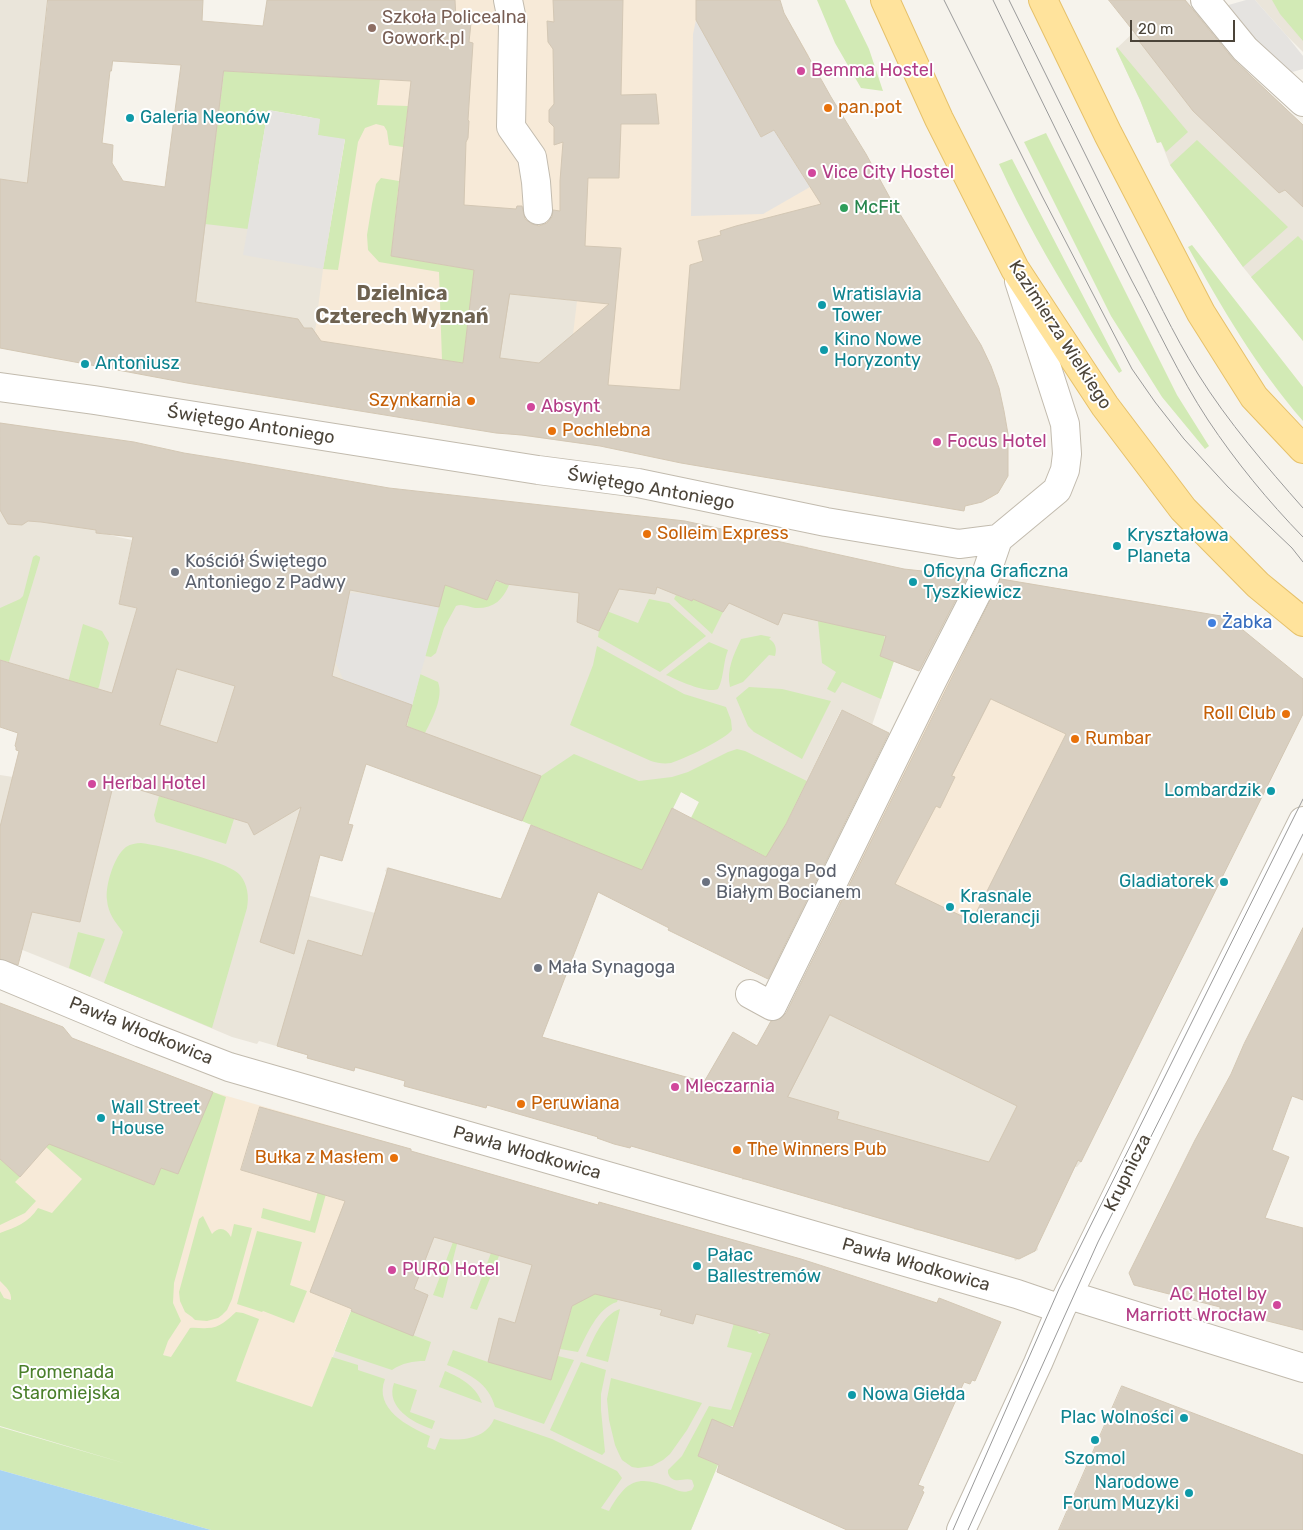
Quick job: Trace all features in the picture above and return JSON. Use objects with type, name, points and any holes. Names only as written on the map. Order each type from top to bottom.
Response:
[{"type":"main road","name":"Kazimierza Wielkiego","points":[[885,0],[939,118],[1015,269],[1105,406],[1183,508],[1258,585],[1303,622]]},
{"type":"main road","points":[[1043,0],[1108,134],[1201,313],[1254,397],[1303,450]]},
{"type":"street","points":[[508,0],[513,26],[511,127],[532,157],[538,210]]},
{"type":"street","points":[[1206,0],[1245,49],[1303,102]]},
{"type":"street","points":[[750,994],[772,1006],[985,577],[998,539],[1057,490],[1065,470],[1067,454],[1066,424],[1015,269]]},
{"type":"street","name":"Świętego Antoniego","points":[[0,387],[110,402],[638,484],[826,522],[959,544],[998,539]]},
{"type":"street","name":"Krupnicza","points":[[961,1530],[1065,1302],[1303,820]]},
{"type":"street","name":"Pawła Włodkowica","points":[[0,974],[141,1033],[238,1070],[1017,1294],[1065,1302]]},
{"type":"street","points":[[1065,1302],[1303,1368]]},
{"type":"shaded area","points":[[0,0],[48,0],[22,226],[64,360],[0,348]]},
{"type":"shaded area","points":[[315,0],[696,0],[696,15],[784,13],[809,56],[734,86],[761,137],[774,130],[810,187],[866,154],[890,198],[981,345],[991,366],[999,388],[1008,434],[1006,479],[998,493],[991,498],[965,505],[964,511],[681,463],[600,446],[606,395],[572,343],[577,301],[506,293],[463,363],[456,427],[314,340],[323,269],[345,139]]},
{"type":"shaded area","points":[[1109,0],[1186,0],[1240,65],[1303,125],[1303,341],[1243,267],[1170,165],[1161,142],[1157,143],[1140,100],[1116,49],[1134,32]]},
{"type":"shaded area","points":[[1246,0],[1255,0],[1287,36],[1303,56],[1303,69],[1285,74],[1225,6]]},
{"type":"shaded area","points":[[1255,0],[1303,0],[1303,52],[1287,36]]},
{"type":"shaded area","points":[[696,20],[761,137],[774,130],[810,187],[763,214],[691,216],[693,34]]},
{"type":"shaded area","points":[[351,78],[315,334],[196,302],[205,224]]},
{"type":"shaded area","points":[[268,110],[320,119],[318,135],[345,139],[323,269],[243,255]]},
{"type":"shaded area","points":[[506,293],[577,301],[606,395],[600,446],[456,427],[463,363]]},
{"type":"shaded area","points":[[0,423],[118,440],[100,533],[132,540],[119,603],[137,608],[129,636],[185,652],[313,535],[773,542],[773,540],[904,569],[973,576],[932,673],[918,669],[918,671],[894,661],[872,725],[841,710],[779,838],[691,818],[699,802],[681,792],[642,871],[522,821],[323,748],[277,887],[375,913],[387,867],[501,899],[454,1032],[565,1073],[573,1045],[704,1082],[733,1032],[757,1046],[766,1030],[810,1053],[830,1015],[990,1092],[1269,653],[1303,679],[1303,714],[1081,1162],[1075,1167],[1037,1244],[1038,1250],[1032,1251],[1015,1261],[1014,1258],[843,1209],[843,1207],[749,1180],[742,1180],[742,1178],[631,1146],[630,1148],[614,1144],[598,1137],[488,1105],[486,1108],[404,1086],[405,1081],[355,1068],[354,1071],[307,1058],[307,1055],[259,1041],[257,1044],[232,1037],[0,941],[0,775],[13,777],[69,680],[0,660]]},
{"type":"shaded area","points":[[997,578],[1227,617],[990,1093],[830,1015],[877,922],[836,902]]},
{"type":"shaded area","points":[[349,593],[374,594],[439,607],[412,705],[344,681],[335,661]]},
{"type":"shaded area","points":[[0,1003],[72,1038],[213,1092],[411,1149],[362,1275],[364,1277],[312,1408],[0,1297]]},
{"type":"shaded area","points":[[411,1151],[598,1205],[599,1202],[801,1259],[691,1530],[663,1530],[312,1408],[352,1309]]},
{"type":"green space","points":[[817,0],[845,0],[869,49],[883,91],[861,88],[835,43]]},
{"type":"green space","points":[[1272,0],[1303,0],[1303,41],[1280,14]]},
{"type":"green space","points":[[1117,47],[1188,132],[1166,152],[1161,142],[1157,143],[1140,100],[1116,49]]},
{"type":"green space","points":[[224,71],[380,79],[377,105],[408,106],[403,147],[389,145],[387,131],[384,126],[376,124],[365,128],[358,142],[338,270],[323,269],[345,140],[317,135],[320,119],[268,110],[248,229],[205,224]]},
{"type":"green space","points":[[1046,133],[1177,395],[1209,446],[1205,449],[1162,397],[1111,316],[1024,142]]},
{"type":"green space","points":[[1197,140],[1288,227],[1243,267],[1170,165]]},
{"type":"green space","points":[[1012,159],[1122,371],[1119,373],[1057,274],[1017,201],[999,164]]},
{"type":"green space","points":[[381,178],[399,181],[391,256],[474,270],[463,363],[442,360],[439,272],[379,262],[368,250],[367,235],[372,204],[376,184]]},
{"type":"green space","points":[[1298,236],[1303,241],[1303,341],[1251,277]]},
{"type":"green space","points":[[1192,245],[1303,387],[1303,421],[1270,380],[1241,337],[1188,247]]},
{"type":"green space","points":[[36,555],[40,559],[9,662],[0,660],[0,608],[23,596],[33,557]]},
{"type":"green space","points":[[496,581],[509,585],[504,595],[487,607],[456,606],[444,628],[436,653],[431,657],[425,656],[445,582],[487,600]]},
{"type":"green space","points":[[676,595],[691,601],[693,599],[723,612],[712,634],[674,599]]},
{"type":"green space","points":[[649,599],[669,603],[706,636],[660,672],[598,637],[607,615],[604,610],[638,623]]},
{"type":"green space","points":[[818,621],[884,635],[885,640],[881,656],[894,661],[881,699],[842,682],[835,693],[827,689],[836,672],[822,663]]},
{"type":"green space","points":[[83,624],[102,631],[109,643],[99,687],[55,733]]},
{"type":"green space","points":[[761,635],[771,637],[769,639],[775,646],[775,656],[769,655],[743,682],[730,687],[730,668],[741,639]]},
{"type":"green space","points":[[709,642],[728,650],[718,689],[706,690],[666,675]]},
{"type":"green space","points":[[597,646],[684,694],[726,707],[731,720],[732,730],[713,744],[694,753],[671,763],[658,763],[570,725],[593,665]]},
{"type":"green space","points":[[420,674],[438,682],[439,688],[436,708],[425,733],[407,726]]},
{"type":"green space","points":[[749,687],[782,689],[831,701],[802,759],[754,732],[748,726],[736,698]]},
{"type":"green space","points":[[737,749],[745,751],[807,781],[779,838],[778,863],[691,818],[699,802],[681,792],[642,871],[522,821],[541,776],[574,754],[639,781],[672,777],[688,772]]},
{"type":"green space","points":[[159,796],[234,819],[226,844],[156,822],[154,815]]},
{"type":"green space","points":[[141,843],[178,851],[223,865],[234,870],[245,883],[248,895],[247,908],[212,1028],[104,983],[123,932],[110,913],[107,900],[109,879],[114,864],[122,851],[130,845]]},
{"type":"green space","points":[[78,932],[105,939],[90,977],[69,968]]},
{"type":"green space","name":"Promenada Staromiejska","points":[[213,1092],[226,1097],[174,1283],[173,1303],[181,1321],[168,1341],[163,1355],[171,1357],[190,1328],[216,1327],[236,1312],[243,1313],[259,1319],[236,1381],[312,1407],[332,1357],[358,1365],[358,1370],[385,1379],[383,1390],[388,1408],[412,1428],[430,1436],[427,1447],[435,1450],[440,1438],[456,1440],[472,1438],[485,1431],[494,1419],[552,1439],[617,1471],[622,1478],[601,1508],[609,1511],[622,1492],[635,1482],[651,1482],[683,1492],[692,1490],[694,1486],[692,1480],[675,1480],[670,1477],[668,1470],[682,1456],[709,1406],[731,1410],[752,1353],[727,1347],[734,1323],[756,1330],[759,1334],[764,1332],[762,1328],[778,1315],[734,1426],[712,1420],[698,1456],[718,1465],[691,1530],[211,1530],[0,1470],[0,1427],[127,1464],[0,1426],[0,1291],[4,1298],[11,1300],[11,1294],[0,1281],[0,1233],[26,1221],[38,1208],[52,1213],[82,1179],[46,1147],[49,1143],[154,1185],[161,1168]]},
{"type":"green space","points":[[0,1159],[20,1177],[15,1182],[36,1201],[25,1213],[0,1225]]},
{"type":"green space","points":[[318,1191],[326,1194],[315,1233],[261,1218],[263,1208],[310,1221]]},
{"type":"green space","points":[[203,1216],[212,1234],[222,1229],[231,1237],[234,1224],[252,1228],[232,1299],[227,1310],[218,1318],[207,1321],[195,1320],[185,1312],[180,1301],[179,1292],[199,1219]]},
{"type":"green space","points":[[257,1231],[302,1242],[290,1285],[307,1291],[294,1323],[263,1311],[237,1304]]},
{"type":"green space","points":[[453,1242],[457,1244],[443,1298],[433,1295]]},
{"type":"green space","points":[[491,1253],[499,1256],[477,1310],[470,1308]]},
{"type":"green space","points":[[587,1255],[618,1299],[617,1302],[610,1305],[598,1316],[578,1352],[560,1349]]},
{"type":"green space","points":[[620,1309],[608,1362],[586,1356],[603,1322],[608,1316]]},
{"type":"green space","points":[[351,1311],[431,1342],[425,1361],[408,1363],[392,1370],[335,1351]]},
{"type":"green space","points":[[453,1350],[551,1380],[558,1356],[574,1360],[544,1424],[495,1407],[488,1391],[483,1385],[470,1375],[447,1365]]},
{"type":"green space","points":[[581,1362],[606,1370],[601,1394],[605,1452],[602,1455],[550,1430]]},
{"type":"green space","points":[[445,1371],[472,1387],[482,1403],[439,1387]]},
{"type":"green space","points":[[611,1378],[702,1403],[687,1430],[670,1454],[663,1460],[652,1466],[638,1468],[632,1467],[622,1460],[615,1445],[609,1420],[607,1399]]},
{"type":"green space","points":[[394,1383],[417,1390],[410,1412],[435,1421],[432,1429],[409,1418],[397,1407],[392,1392]]},
{"type":"water","points":[[0,1470],[211,1530],[0,1530]]},
{"type":"building","points":[[48,0],[203,0],[202,21],[263,26],[267,0],[455,0],[456,19],[471,23],[469,42],[473,43],[464,205],[516,209],[517,206],[522,206],[525,219],[539,226],[547,223],[552,217],[553,210],[560,211],[563,142],[554,145],[554,127],[549,122],[549,110],[554,104],[553,49],[548,42],[547,21],[554,22],[553,0],[623,0],[621,95],[656,94],[659,124],[621,124],[619,178],[588,178],[585,246],[621,248],[608,385],[680,390],[690,265],[703,261],[698,241],[721,235],[720,231],[736,226],[821,204],[774,130],[761,137],[696,20],[696,0],[780,0],[784,13],[831,97],[890,198],[981,345],[999,388],[1004,411],[1008,434],[1008,476],[998,493],[982,502],[965,506],[964,511],[681,463],[600,446],[496,433],[187,383],[0,348],[0,179],[27,183]],"holes":[[[113,61],[181,65],[165,187],[123,181],[112,163],[113,145],[102,143],[110,71]],[[224,71],[411,81],[391,256],[474,270],[463,363],[321,341],[312,328],[304,328],[298,319],[196,302]],[[510,294],[609,304],[539,363],[500,358]]]},
{"type":"building","points":[[1109,0],[1185,0],[1233,59],[1303,125],[1303,207],[1285,190],[1279,193],[1193,111]]},
{"type":"building","points":[[0,423],[134,442],[184,453],[389,488],[685,521],[904,569],[968,576],[919,671],[880,656],[886,636],[783,613],[778,625],[729,603],[723,612],[693,599],[692,601],[657,587],[655,594],[619,589],[599,631],[577,622],[579,593],[506,584],[496,580],[487,600],[445,585],[439,607],[350,590],[332,676],[412,705],[406,726],[541,776],[522,821],[366,764],[348,824],[353,825],[342,861],[320,855],[294,954],[260,942],[301,807],[254,835],[248,823],[114,782],[80,922],[32,912],[18,965],[0,959],[0,827],[19,751],[16,750],[15,746],[18,733],[0,727],[0,660],[112,693],[137,608],[119,604],[133,537],[96,533],[96,530],[41,522],[28,521],[22,525],[8,524],[0,510]],"holes":[[[177,669],[235,686],[217,743],[160,725]]]},
{"type":"building","points":[[1001,579],[1227,617],[1303,679],[1303,714],[1081,1162],[1078,1160],[1035,1251],[1019,1259],[631,1146],[630,1148],[614,1144],[598,1137],[487,1105],[486,1108],[404,1086],[405,1081],[355,1067],[354,1071],[307,1058],[308,1055],[277,1046],[308,940],[362,956],[388,868],[501,899],[531,825],[642,870],[672,808],[766,857],[786,824],[842,710],[889,733],[768,979],[668,930],[669,928],[598,892],[542,1037],[704,1082],[733,1032],[757,1046],[771,1021],[780,1019],[786,1013]],"holes":[[[991,699],[1066,734],[972,921],[895,884],[936,806],[940,808],[955,777],[952,776]],[[830,1015],[1017,1106],[989,1162],[837,1119],[839,1112],[788,1097]]]},
{"type":"building","points":[[1303,928],[1303,1100],[1292,1096],[1272,1150],[1289,1157],[1265,1218],[1303,1228],[1303,1330],[1134,1285],[1129,1273]]},
{"type":"building","name":"Wall Street House","points":[[0,1003],[63,1027],[72,1038],[213,1092],[178,1174],[161,1168],[154,1185],[49,1144],[20,1177],[0,1159]]},
{"type":"building","points":[[260,1107],[411,1149],[411,1151],[598,1205],[599,1202],[801,1259],[937,1303],[939,1298],[1001,1322],[975,1381],[972,1380],[970,1384],[964,1382],[918,1485],[924,1487],[922,1491],[924,1492],[907,1530],[847,1530],[717,1472],[719,1465],[698,1456],[712,1419],[733,1428],[770,1334],[696,1314],[693,1324],[660,1315],[662,1310],[595,1294],[572,1306],[551,1380],[488,1362],[499,1318],[515,1323],[532,1265],[434,1237],[414,1289],[428,1295],[413,1336],[310,1292],[345,1201],[241,1170]]},
{"type":"building","name":"Narodowe Forum Muzyki","points":[[1122,1386],[1303,1455],[1303,1530],[1059,1530]]},
{"type":"tram line","points":[[944,0],[1042,196],[1132,369],[1184,439],[1228,487],[1292,548],[1303,562]]},
{"type":"tram line","points":[[993,0],[1096,211],[1187,386],[1208,420],[1241,466],[1303,537]]},
{"type":"tram line","points":[[1009,0],[1155,296],[1189,359],[1210,392],[1261,460],[1303,508]]},
{"type":"tram line","points":[[953,1530],[1059,1289],[1303,799]]},
{"type":"tram line","points":[[968,1530],[1098,1242],[1303,834]]},
{"type":"place","name":"Szkoła Policealna Gowork.pl","points":[[372,28]]},
{"type":"place","name":"Bemma Hostel","points":[[801,71]]},
{"type":"place","name":"pan.pot","points":[[828,108]]},
{"type":"place","name":"Galeria Neonów","points":[[130,118]]},
{"type":"place","name":"Vice City Hostel","points":[[812,173]]},
{"type":"place","name":"McFit","points":[[844,208]]},
{"type":"place","name":"Wratislavia Tower","points":[[822,305]]},
{"type":"place","name":"Kino Nowe Horyzonty","points":[[824,350]]},
{"type":"place","name":"Antoniusz","points":[[85,364]]},
{"type":"place","name":"Szynkarnia","points":[[471,401]]},
{"type":"place","name":"Absynt","points":[[531,407]]},
{"type":"place","name":"Pochlebna","points":[[552,431]]},
{"type":"place","name":"Focus Hotel","points":[[937,442]]},
{"type":"place","name":"Solleim Express","points":[[647,534]]},
{"type":"place","name":"Kryształowa Planeta","points":[[1117,546]]},
{"type":"place","name":"Kościół Świętego Antoniego z Padwy","points":[[175,572]]},
{"type":"place","name":"Oficyna Graficzna Tyszkiewicz","points":[[913,582]]},
{"type":"place","name":"Żabka","points":[[1212,623]]},
{"type":"place","name":"Roll Club","points":[[1286,714]]},
{"type":"place","name":"Rumbar","points":[[1075,739]]},
{"type":"place","name":"Herbal Hotel","points":[[92,784]]},
{"type":"place","name":"Lombardzik","points":[[1271,791]]},
{"type":"place","name":"Synagoga Pod Białym Bocianem","points":[[706,882]]},
{"type":"place","name":"Gladiatorek","points":[[1224,882]]},
{"type":"place","name":"Krasnale Tolerancji","points":[[950,907]]},
{"type":"place","name":"Mała Synagoga","points":[[538,968]]},
{"type":"place","name":"Mleczarnia","points":[[675,1087]]},
{"type":"place","name":"Peruwiana","points":[[521,1104]]},
{"type":"place","name":"Wall Street House","points":[[101,1118]]},
{"type":"place","name":"The Winners Pub","points":[[737,1150]]},
{"type":"place","name":"Bułka z Masłem","points":[[394,1158]]},
{"type":"place","name":"Pałac Ballestremów","points":[[697,1266]]},
{"type":"place","name":"PURO Hotel","points":[[392,1270]]},
{"type":"place","name":"AC Hotel by Marriott Wrocław","points":[[1277,1305]]},
{"type":"place","name":"Nowa Giełda","points":[[852,1395]]},
{"type":"place","name":"Plac Wolności","points":[[1184,1418]]},
{"type":"place","name":"Szomol","points":[[1095,1440]]},
{"type":"place","name":"Narodowe Forum Muzyki","points":[[1189,1493]]},
{"type":"district","name":"Dzielnica Czterech Wyznań","points":[[402,306]]}]
